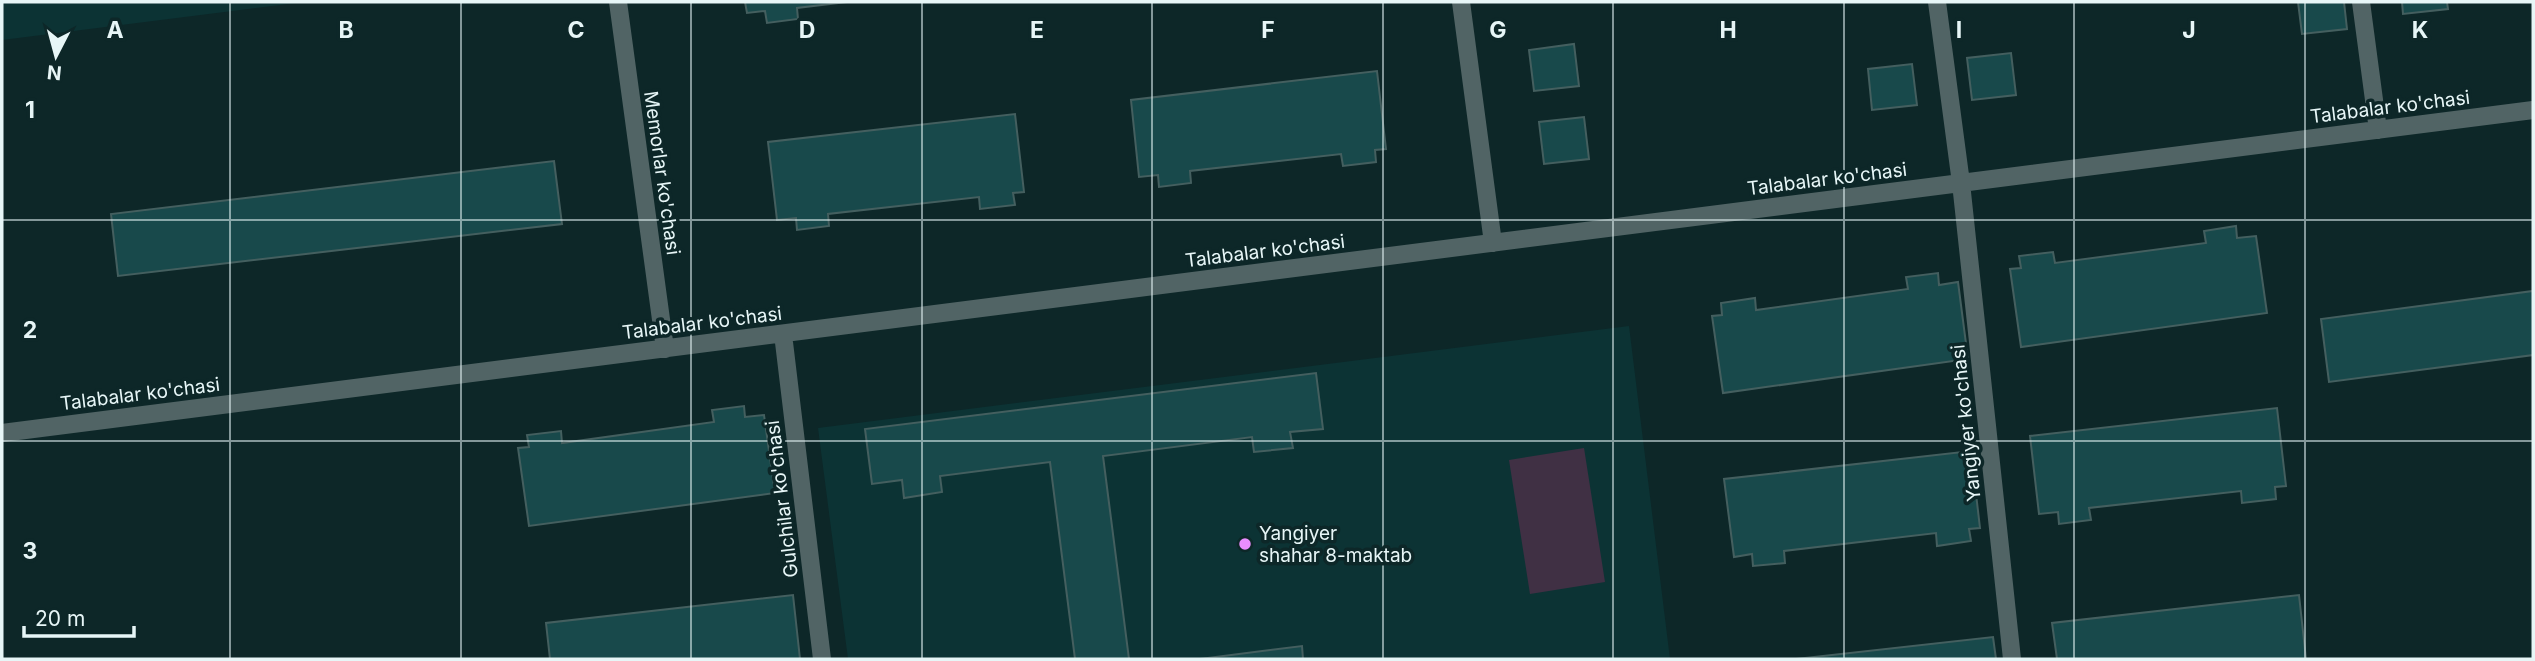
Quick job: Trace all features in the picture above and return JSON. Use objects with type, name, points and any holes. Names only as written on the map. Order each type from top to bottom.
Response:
[{"type":"street","name":"Memorlar ko'chasi","points":[[618,2],[665,349]]},
{"type":"street","points":[[1461,2],[1493,243]]},
{"type":"street","name":"Yangiyer ko'chasi","points":[[1937,2],[1961,183],[2012,659]]},
{"type":"street","points":[[2361,2],[2378,130]]},
{"type":"street","name":"Talabalar ko'chasi","points":[[2,433],[2533,110]]},
{"type":"street","name":"Gulchilar ko'chasi","points":[[783,334],[822,659]]},
{"type":"shaded area","points":[[2,2],[304,2],[2,40]]},
{"type":"shaded area","name":"Yangiyer shahar 8-maktab","points":[[1629,326],[1670,659],[848,659],[818,428]]},
{"type":"shaded area","points":[[1584,448],[1605,582],[1530,594],[1509,460]]},
{"type":"building","points":[[745,2],[847,2],[797,8],[798,19],[767,23],[765,11],[747,13]]},
{"type":"building","points":[[2298,2],[2344,2],[2347,29],[2302,34]]},
{"type":"building","points":[[2402,2],[2447,2],[2448,9],[2403,14]]},
{"type":"building","points":[[1574,44],[1579,86],[1534,91],[1529,50]]},
{"type":"building","points":[[2011,53],[2016,95],[1972,100],[1967,58]]},
{"type":"building","points":[[1912,64],[1917,105],[1872,110],[1868,69]]},
{"type":"building","points":[[1377,71],[1386,149],[1375,150],[1376,162],[1343,166],[1341,154],[1190,171],[1191,183],[1159,187],[1158,175],[1139,177],[1131,100]]},
{"type":"building","points":[[1015,114],[1024,192],[1013,193],[1015,205],[980,209],[979,197],[828,214],[829,226],[797,230],[796,218],[777,220],[768,142]]},
{"type":"building","points":[[1584,117],[1589,159],[1544,164],[1539,122]]},
{"type":"building","points":[[554,161],[562,224],[118,276],[111,214]]},
{"type":"building","points":[[2236,226],[2237,238],[2256,236],[2267,313],[2021,347],[2010,269],[2021,268],[2019,256],[2053,252],[2055,263],[2206,243],[2204,231]]},
{"type":"building","points":[[1938,273],[1939,285],[1958,282],[1968,359],[1723,393],[1712,316],[1722,315],[1721,303],[1755,298],[1756,310],[1908,289],[1906,277]]},
{"type":"building","points":[[2533,291],[2533,355],[2329,382],[2321,319]]},
{"type":"building","points":[[1316,373],[1323,429],[1290,432],[1293,448],[1254,452],[1252,437],[1103,456],[1129,659],[1075,659],[1050,462],[940,476],[942,492],[904,498],[902,480],[872,484],[865,429]]},
{"type":"building","points":[[744,406],[745,417],[764,415],[775,493],[529,526],[518,448],[529,447],[527,435],[561,431],[562,443],[714,422],[712,410]]},
{"type":"building","points":[[2277,408],[2286,486],[2275,487],[2276,499],[2242,503],[2241,491],[2089,508],[2091,520],[2059,524],[2058,512],[2039,514],[2030,436]]},
{"type":"building","points":[[1971,451],[1980,528],[1969,529],[1971,541],[1937,546],[1936,533],[1784,551],[1785,563],[1753,566],[1752,554],[1734,557],[1724,479]]},
{"type":"building","points":[[793,595],[800,659],[550,659],[546,623]]},
{"type":"building","points":[[2299,595],[2306,659],[2057,659],[2052,623]]},
{"type":"building","points":[[1993,637],[1996,659],[1796,659]]},
{"type":"building","points":[[1302,646],[1303,659],[1200,659]]},
{"type":"place","name":"Yangiyer shahar 8-maktab","points":[[1245,544]]}]
